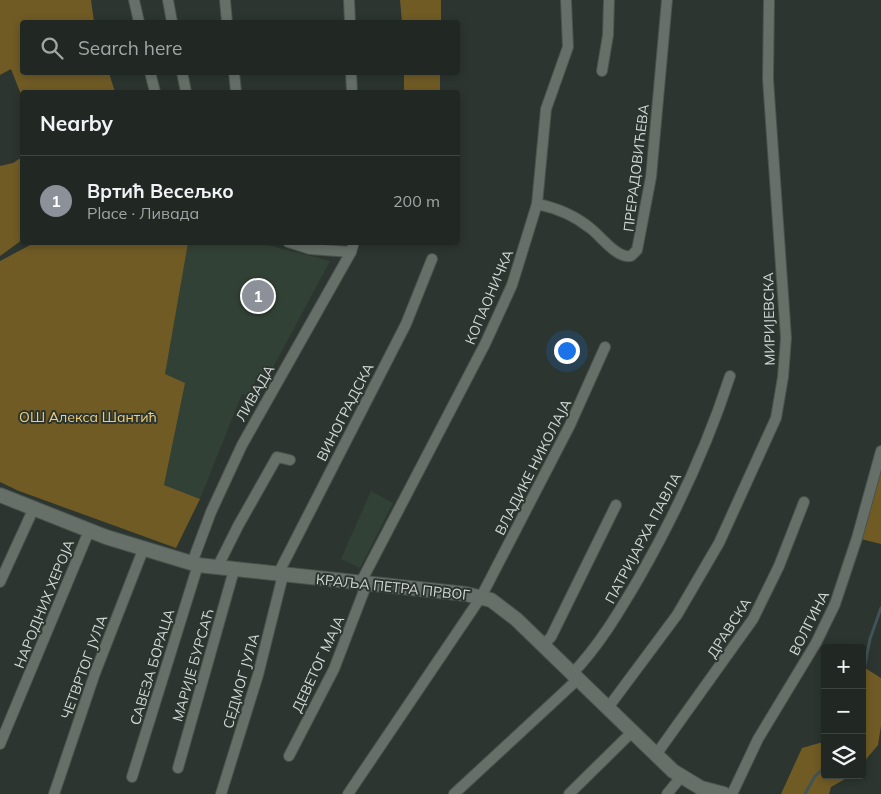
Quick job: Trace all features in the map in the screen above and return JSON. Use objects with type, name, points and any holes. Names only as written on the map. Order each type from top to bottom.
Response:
[{"type":"street","points":[[134,0],[139,20]]},
{"type":"street","points":[[168,0],[172,20]]},
{"type":"street","points":[[224,0],[227,20]]},
{"type":"street","points":[[349,0],[350,20]]},
{"type":"street","name":"КОПАОНИЧКА","points":[[364,582],[486,344],[512,284],[537,204],[546,109],[568,46],[566,0]]},
{"type":"street","points":[[602,71],[608,34],[609,0]]},
{"type":"street","name":"ПРЕРАДОВИЋЕВА","points":[[537,204],[561,211],[580,221],[621,255],[631,256],[637,250],[651,177],[668,0]]},
{"type":"street","name":"МИРИЈЕВСКА","points":[[607,710],[672,623],[701,577],[776,418],[784,377],[786,338],[770,132],[768,80],[769,0]]},
{"type":"street","points":[[151,75],[154,90]]},
{"type":"street","points":[[183,75],[186,90]]},
{"type":"street","points":[[234,75],[236,90]]},
{"type":"street","points":[[351,75],[352,90]]},
{"type":"street","points":[[297,245],[310,249],[352,247]]},
{"type":"street","name":"ЛИВАДА","points":[[195,564],[211,512],[242,444],[352,247]]},
{"type":"street","name":"ВИНОГРАДСКА","points":[[280,575],[406,324],[432,260]]},
{"type":"street","name":"ВЛАДИКЕ НИКОЛАЈА","points":[[348,794],[481,597],[570,425],[606,348]]},
{"type":"street","name":"ПАТРИЈАРХА ПАВЛА","points":[[454,794],[574,678],[606,633],[662,536],[703,451],[730,376]]},
{"type":"street","name":"ВОЛГИНА","points":[[732,794],[758,740],[816,643],[835,604],[857,538],[881,452]]},
{"type":"street","points":[[217,568],[277,457],[290,460]]},
{"type":"street","name":"КРАЉА ПЕТРА ПРВОГ","points":[[0,494],[33,510],[89,531],[142,550],[195,564],[481,597],[504,608],[631,734],[681,778],[701,788],[722,794]]},
{"type":"street","name":"ДРАВСКА","points":[[655,756],[753,618],[779,566],[804,502]]},
{"type":"street","points":[[542,646],[551,637],[616,505]]},
{"type":"street","points":[[0,582],[33,510]]},
{"type":"street","name":"НАРОДНИХ ХЕРОЈА","points":[[0,744],[89,531]]},
{"type":"street","name":"ЧЕТВРТОГ ЈУЛА","points":[[54,794],[95,673],[142,550]]},
{"type":"street","name":"САВЕЗА БОРАЦА","points":[[132,777],[195,564]]},
{"type":"street","name":"МАРИЈЕ БУРСАЋ","points":[[178,768],[234,570]]},
{"type":"street","name":"СЕДМОГ ЈУЛА","points":[[221,794],[258,675],[280,575]]},
{"type":"street","name":"ДЕВЕТОГ МАЈА","points":[[289,756],[334,669],[354,621],[364,582]]},
{"type":"street","points":[[569,794],[631,734]]},
{"type":"street","points":[[667,794],[681,778]]},
{"type":"shaded area","points":[[188,245],[268,245],[330,261],[269,375],[259,373],[249,396],[242,394],[200,499],[164,485],[184,383],[164,374]]},
{"type":"shaded area","points":[[371,491],[393,503],[360,568],[341,559]]},
{"type":"green space","points":[[0,0],[91,0],[94,20],[20,20],[20,75],[110,75],[114,90],[20,90],[20,92],[11,69],[0,75]]},
{"type":"green space","points":[[400,0],[441,0],[441,20],[402,20]]},
{"type":"green space","points":[[404,75],[440,75],[440,90],[404,90]]},
{"type":"green space","points":[[20,158],[20,241],[0,256],[0,166],[13,163]]},
{"type":"green space","name":"ОШ Алекса Шантић","points":[[30,245],[188,245],[165,374],[185,383],[164,485],[200,499],[176,548],[19,491],[0,482],[0,261]]},
{"type":"green space","points":[[881,451],[881,544],[857,538]]},
{"type":"green space","points":[[866,669],[881,678],[881,726],[878,745],[866,759]]},
{"type":"green space","points":[[821,743],[821,779],[845,779],[831,787],[829,794],[781,794],[802,748]]},
{"type":"waterway","points":[[866,660],[870,639],[881,608]]},
{"type":"waterway","points":[[805,794],[815,776],[821,771]]},
{"type":"place","name":"Вртић Весељко","points":[[258,296]]}]
